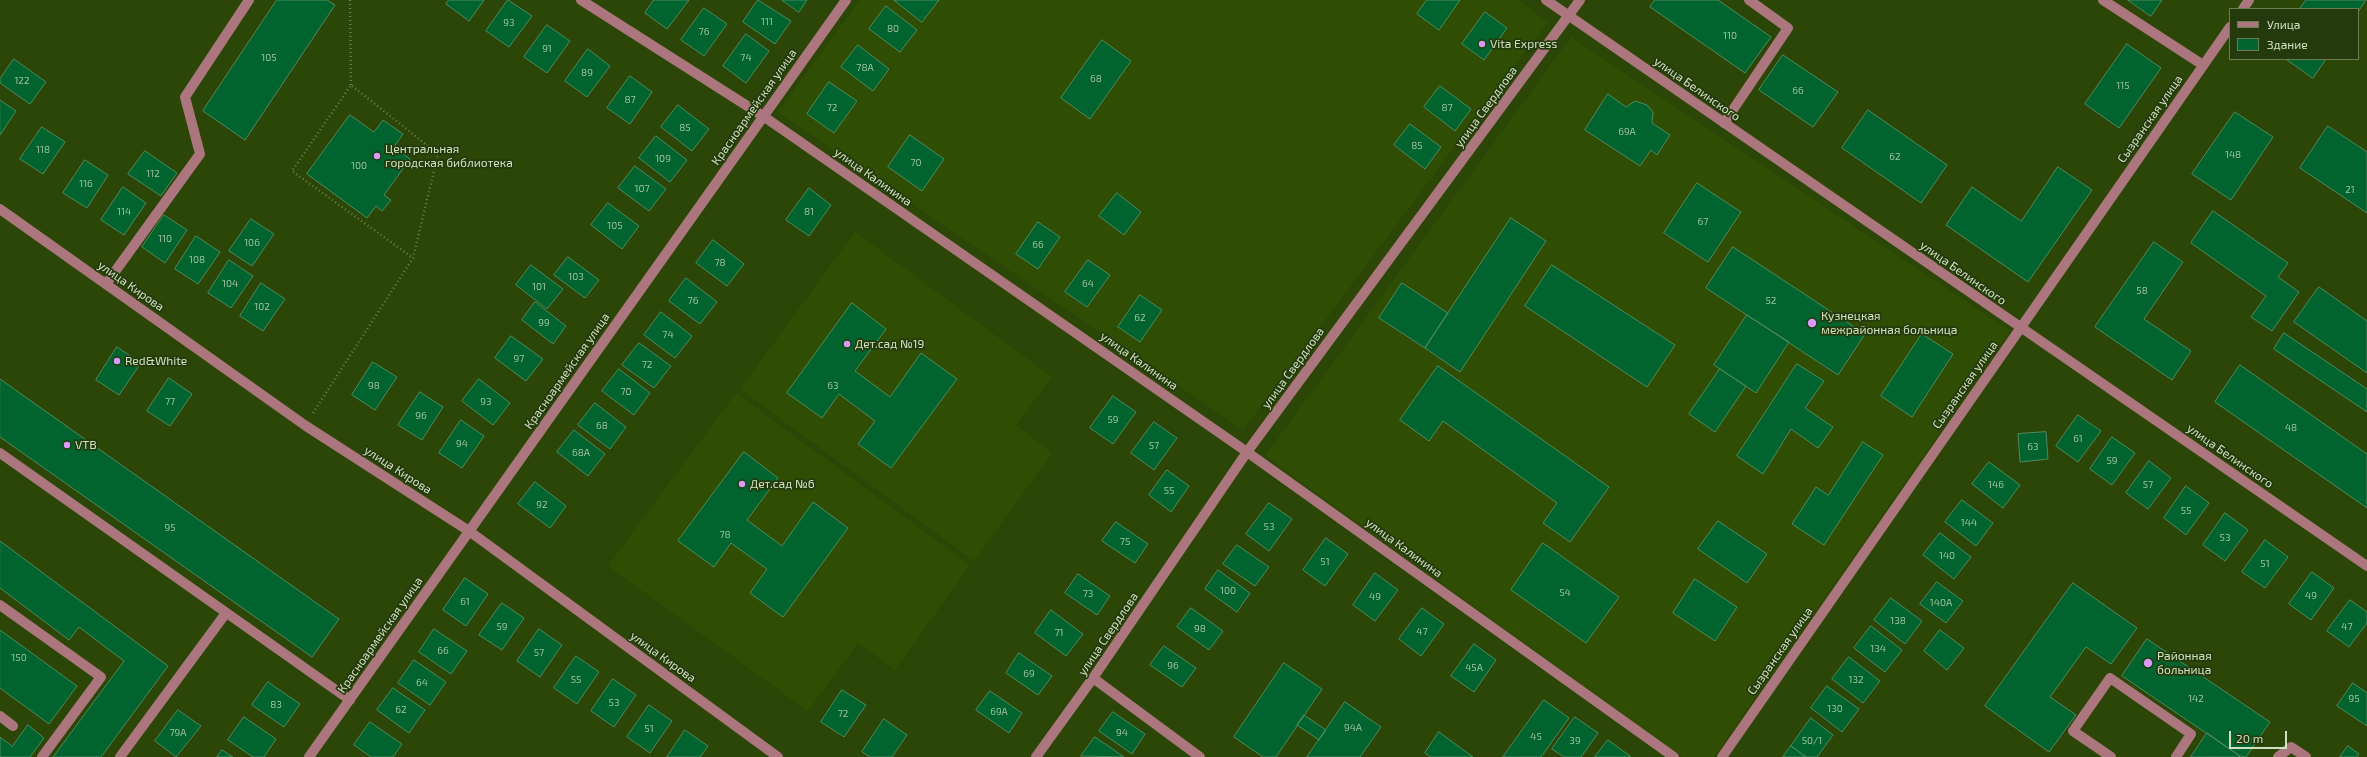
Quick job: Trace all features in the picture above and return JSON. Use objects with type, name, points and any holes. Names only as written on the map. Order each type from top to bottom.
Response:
[{"type":"street","points":[[106,284],[200,154],[185,97],[249,0]]},
{"type":"street","name":"улица Калинина","points":[[581,0],[763,116],[1247,452],[1674,757]]},
{"type":"street","name":"Красноармейская улица","points":[[309,757],[846,0]]},
{"type":"street","name":"улица Белинского","points":[[1546,0],[2367,566]]},
{"type":"street","name":"улица Свердлова","points":[[1036,757],[1093,678],[1247,452],[1580,0]]},
{"type":"street","points":[[1724,124],[1788,28],[1749,0]]},
{"type":"street","points":[[2103,0],[2204,65]]},
{"type":"street","name":"Сызранская улица","points":[[1722,757],[2229,28]]},
{"type":"street","name":"улица Кирова","points":[[0,208],[306,426],[469,531],[778,757]]},
{"type":"street","points":[[0,453],[350,700]]},
{"type":"street","points":[[0,605],[101,677],[42,757]]},
{"type":"street","points":[[120,757],[226,613]]},
{"type":"street","points":[[1093,678],[1200,757]]},
{"type":"street","points":[[2111,757],[2073,731],[2110,678],[2191,734],[2176,757]]},
{"type":"street","points":[[0,716],[13,726]]},
{"type":"street","points":[[2278,757],[2291,747],[2306,757]]},
{"type":"path","points":[[350,0],[351,85],[292,171],[413,258]]},
{"type":"path","points":[[306,426],[413,258],[438,154],[351,85]]},
{"type":"shaded area","points":[[860,0],[1518,0],[1548,22],[1243,430],[778,112]]},
{"type":"shaded area","points":[[1571,37],[2010,331],[1714,757],[1683,757],[1265,456]]},
{"type":"shaded area","points":[[855,232],[1052,377],[1016,425],[1052,453],[974,561],[740,389]]},
{"type":"shaded area","points":[[736,393],[970,565],[895,670],[858,643],[808,711],[608,566]]},
{"type":"building","points":[[277,0],[327,0],[335,5],[245,140],[203,111]]},
{"type":"building","points":[[449,0],[484,0],[469,21],[446,4]]},
{"type":"building","points":[[508,0],[532,16],[509,47],[486,31]]},
{"type":"building","points":[[654,0],[689,0],[667,29],[645,13]]},
{"type":"building","points":[[758,0],[791,21],[775,44],[743,22]]},
{"type":"building","points":[[782,0],[807,0],[799,12]]},
{"type":"building","points":[[894,0],[939,0],[922,22]]},
{"type":"building","points":[[1427,0],[1460,0],[1439,30],[1417,14]]},
{"type":"building","points":[[1655,0],[1718,0],[1771,37],[1745,73],[1650,7]]},
{"type":"building","points":[[2128,0],[2162,0],[2151,16]]},
{"type":"building","points":[[2306,0],[2366,0],[2359,10],[2359,8],[2301,8]]},
{"type":"building","points":[[886,6],[917,30],[900,52],[869,29]]},
{"type":"building","points":[[704,8],[727,24],[704,56],[681,40]]},
{"type":"building","points":[[1485,12],[1507,28],[1484,60],[1462,44]]},
{"type":"building","points":[[547,25],[570,41],[547,73],[524,57]]},
{"type":"building","points":[[746,34],[769,51],[746,83],[723,66]]},
{"type":"building","points":[[1102,40],[1131,61],[1090,119],[1061,98]]},
{"type":"building","points":[[2127,44],[2161,68],[2119,128],[2085,104]]},
{"type":"building","points":[[858,45],[889,69],[873,91],[841,67]]},
{"type":"building","points":[[588,49],[610,66],[587,97],[565,81]]},
{"type":"building","points":[[1783,55],[1838,92],[1813,127],[1759,90]]},
{"type":"building","points":[[14,59],[46,82],[30,104],[0,83],[0,79]]},
{"type":"building","points":[[2287,60],[2325,60],[2313,78]]},
{"type":"building","points":[[630,76],[652,92],[630,124],[607,108]]},
{"type":"building","points":[[829,82],[857,101],[834,133],[807,114]]},
{"type":"building","points":[[1440,86],[1471,109],[1455,131],[1424,107]]},
{"type":"building","points":[[1608,94],[1626,107],[1635,101],[1647,105],[1653,112],[1652,123],[1670,135],[1657,155],[1651,150],[1640,166],[1585,130]]},
{"type":"building","points":[[0,100],[16,111],[0,135]]},
{"type":"building","points":[[678,105],[709,129],[692,151],[661,127]]},
{"type":"building","points":[[1868,110],[1947,165],[1921,203],[1842,148]]},
{"type":"building","points":[[2235,112],[2273,137],[2231,200],[2192,174]]},
{"type":"building","points":[[350,115],[374,132],[383,120],[403,134],[394,147],[410,159],[384,195],[391,200],[382,211],[376,206],[367,218],[307,174]]},
{"type":"building","points":[[1410,124],[1441,147],[1425,169],[1394,145]]},
{"type":"building","points":[[2328,126],[2367,152],[2367,213],[2300,168]]},
{"type":"building","points":[[42,127],[65,142],[43,174],[20,159]]},
{"type":"building","points":[[910,135],[944,159],[922,191],[888,167]]},
{"type":"building","points":[[656,136],[687,160],[670,182],[639,158]]},
{"type":"building","points":[[145,151],[177,173],[161,196],[128,174]]},
{"type":"building","points":[[85,160],[108,175],[87,208],[63,193]]},
{"type":"building","points":[[635,166],[666,189],[649,211],[618,188]]},
{"type":"building","points":[[2058,167],[2092,190],[2028,282],[1946,225],[1972,187],[2021,221]]},
{"type":"building","points":[[1697,183],[1741,212],[1708,262],[1664,233]]},
{"type":"building","points":[[123,187],[146,203],[124,235],[101,220]]},
{"type":"building","points":[[809,188],[831,205],[809,236],[786,220]]},
{"type":"building","points":[[1117,193],[1141,212],[1124,235],[1099,216]]},
{"type":"building","points":[[608,203],[639,226],[622,249],[591,225]]},
{"type":"building","points":[[2213,211],[2288,263],[2278,277],[2299,292],[2272,331],[2251,317],[2266,296],[2191,243]]},
{"type":"building","points":[[164,215],[187,230],[165,263],[142,247]]},
{"type":"building","points":[[1511,218],[1546,241],[1460,372],[1425,348]]},
{"type":"building","points":[[251,219],[274,234],[252,266],[229,251]]},
{"type":"building","points":[[1038,222],[1060,237],[1038,269],[1016,254]]},
{"type":"building","points":[[196,236],[220,252],[198,284],[175,269]]},
{"type":"building","points":[[713,240],[744,264],[727,286],[696,263]]},
{"type":"building","points":[[2154,242],[2183,262],[2144,319],[2191,351],[2172,380],[2095,327]]},
{"type":"building","points":[[1733,247],[1865,334],[1838,375],[1706,288]]},
{"type":"building","points":[[568,257],[599,280],[585,298],[554,275]]},
{"type":"building","points":[[229,260],[253,276],[231,308],[208,293]]},
{"type":"building","points":[[1088,260],[1110,275],[1087,307],[1065,292]]},
{"type":"building","points":[[531,265],[563,289],[547,309],[516,285]]},
{"type":"building","points":[[1552,265],[1675,345],[1647,387],[1525,306]]},
{"type":"building","points":[[686,278],[717,302],[700,324],[669,301]]},
{"type":"building","points":[[261,283],[285,299],[263,331],[240,316]]},
{"type":"building","points":[[1402,283],[1448,313],[1425,348],[1379,318]]},
{"type":"building","points":[[2319,287],[2367,321],[2367,373],[2294,322]]},
{"type":"building","points":[[1140,295],[1162,310],[1140,342],[1118,327]]},
{"type":"building","points":[[535,302],[566,326],[553,344],[522,320]]},
{"type":"building","points":[[852,303],[886,329],[855,371],[890,397],[921,353],[957,379],[891,468],[858,444],[875,421],[839,394],[822,418],[787,393]]},
{"type":"building","points":[[661,312],[692,336],[675,358],[644,335]]},
{"type":"building","points":[[1747,315],[1789,342],[1756,393],[1714,365]]},
{"type":"building","points":[[2284,333],[2367,389],[2367,412],[2274,349]]},
{"type":"building","points":[[1922,334],[1953,354],[1912,417],[1881,396]]},
{"type":"building","points":[[511,336],[543,359],[526,381],[495,358]]},
{"type":"building","points":[[639,343],[671,366],[654,388],[622,365]]},
{"type":"building","points":[[117,347],[141,363],[119,395],[96,380]]},
{"type":"building","points":[[373,362],[397,377],[375,410],[352,395]]},
{"type":"building","points":[[1797,364],[1824,381],[1805,408],[1833,427],[1818,448],[1791,429],[1763,474],[1737,456]]},
{"type":"building","points":[[2240,365],[2367,454],[2367,508],[2215,402]]},
{"type":"building","points":[[1438,366],[1609,487],[1570,542],[1543,523],[1557,503],[1443,421],[1429,441],[1400,420]]},
{"type":"building","points":[[619,369],[650,393],[634,415],[602,391]]},
{"type":"building","points":[[1720,369],[1746,386],[1715,432],[1689,414]]},
{"type":"building","points":[[169,378],[192,394],[170,426],[147,411]]},
{"type":"building","points":[[0,379],[339,619],[312,657],[0,437]]},
{"type":"building","points":[[479,379],[510,403],[493,425],[462,401]]},
{"type":"building","points":[[420,392],[443,407],[422,440],[398,425]]},
{"type":"building","points":[[1113,396],[1136,412],[1113,444],[1090,428]]},
{"type":"building","points":[[595,403],[626,427],[610,449],[578,425]]},
{"type":"building","points":[[2078,415],[2101,431],[2078,462],[2056,446]]},
{"type":"building","points":[[461,420],[484,436],[462,468],[439,453]]},
{"type":"building","points":[[1154,422],[1177,438],[1154,470],[1131,453]]},
{"type":"building","points":[[574,430],[605,454],[588,476],[557,452]]},
{"type":"building","points":[[2046,432],[2048,459],[2020,462],[2018,434]]},
{"type":"building","points":[[2112,437],[2135,453],[2112,485],[2090,469]]},
{"type":"building","points":[[1863,442],[1883,455],[1824,545],[1792,524],[1816,487],[1828,495]]},
{"type":"building","points":[[744,452],[778,478],[747,520],[782,546],[813,502],[848,528],[783,617],[750,593],[767,569],[731,543],[714,567],[678,541]]},
{"type":"building","points":[[2149,461],[2171,478],[2148,509],[2126,493]]},
{"type":"building","points":[[1989,462],[2020,485],[2003,508],[1972,484]]},
{"type":"building","points":[[1167,470],[1189,486],[1171,512],[1149,495]]},
{"type":"building","points":[[535,482],[566,506],[550,528],[518,504]]},
{"type":"building","points":[[2186,486],[2209,503],[2186,535],[2164,518]]},
{"type":"building","points":[[1962,500],[1993,523],[1976,546],[1945,522]]},
{"type":"building","points":[[1269,503],[1292,519],[1269,551],[1246,534]]},
{"type":"building","points":[[2225,513],[2248,530],[2225,561],[2203,545]]},
{"type":"building","points":[[1718,521],[1767,554],[1747,583],[1698,549]]},
{"type":"building","points":[[1116,522],[1148,544],[1135,563],[1102,541]]},
{"type":"building","points":[[1940,533],[1971,557],[1954,579],[1923,555]]},
{"type":"building","points":[[1326,538],[1348,554],[1325,586],[1303,570]]},
{"type":"building","points":[[2265,540],[2288,557],[2265,588],[2242,572]]},
{"type":"building","points":[[0,541],[168,666],[101,757],[53,757],[124,661],[79,627],[69,640],[0,588]]},
{"type":"building","points":[[1543,543],[1619,597],[1586,643],[1511,590]]},
{"type":"building","points":[[1237,545],[1269,567],[1255,586],[1223,564]]},
{"type":"building","points":[[1218,570],[1250,593],[1237,612],[1205,589]]},
{"type":"building","points":[[2312,572],[2334,588],[2311,620],[2289,604]]},
{"type":"building","points":[[1375,573],[1398,590],[1375,621],[1353,605]]},
{"type":"building","points":[[1078,574],[1110,596],[1097,615],[1065,593]]},
{"type":"building","points":[[465,578],[488,594],[466,626],[443,610]]},
{"type":"building","points":[[1695,579],[1737,607],[1715,641],[1673,613]]},
{"type":"building","points":[[1937,582],[1963,601],[1946,623],[1920,604]]},
{"type":"building","points":[[2073,583],[2137,628],[2111,664],[2086,647],[2050,697],[2076,715],[2049,752],[1985,706]]},
{"type":"building","points":[[1891,598],[1922,621],[1905,644],[1874,620]]},
{"type":"building","points":[[2350,600],[2367,612],[2367,623],[2349,647],[2327,631]]},
{"type":"building","points":[[502,603],[524,618],[502,650],[479,635]]},
{"type":"building","points":[[1191,608],[1223,631],[1209,650],[1177,627]]},
{"type":"building","points":[[1422,608],[1444,624],[1421,656],[1399,639]]},
{"type":"building","points":[[1051,610],[1083,634],[1066,656],[1035,633]]},
{"type":"building","points":[[1871,626],[1902,650],[1885,672],[1854,648]]},
{"type":"building","points":[[434,629],[467,651],[451,674],[419,652]]},
{"type":"building","points":[[539,629],[562,645],[540,677],[517,661]]},
{"type":"building","points":[[0,630],[77,686],[49,724],[0,688]]},
{"type":"building","points":[[1940,630],[1964,648],[1947,670],[1924,651]]},
{"type":"building","points":[[2147,639],[2270,722],[2246,757],[2240,756],[2122,676]]},
{"type":"building","points":[[1474,644],[1496,660],[1474,692],[1451,676]]},
{"type":"building","points":[[1164,646],[1196,668],[1182,687],[1150,665]]},
{"type":"building","points":[[1019,653],[1052,676],[1038,695],[1006,673]]},
{"type":"building","points":[[576,656],[599,672],[577,704],[554,688]]},
{"type":"building","points":[[1849,657],[1880,681],[1863,703],[1832,679]]},
{"type":"building","points":[[414,660],[446,682],[430,705],[398,683]]},
{"type":"building","points":[[1284,663],[1322,689],[1276,757],[1263,757],[1234,737]]},
{"type":"building","points":[[613,679],[636,695],[614,727],[591,711]]},
{"type":"building","points":[[268,682],[300,704],[284,727],[252,705]]},
{"type":"building","points":[[2353,683],[2367,693],[2367,726],[2337,706]]},
{"type":"building","points":[[1827,686],[1859,709],[1842,732],[1811,708]]},
{"type":"building","points":[[393,688],[425,710],[409,733],[377,710]]},
{"type":"building","points":[[842,690],[866,705],[844,737],[821,722]]},
{"type":"building","points":[[990,691],[1022,713],[1009,733],[976,710]]},
{"type":"building","points":[[1544,700],[1569,718],[1541,757],[1503,757]]},
{"type":"building","points":[[1345,702],[1381,727],[1360,757],[1307,757]]},
{"type":"building","points":[[649,705],[672,721],[650,753],[627,737]]},
{"type":"building","points":[[178,710],[201,726],[176,757],[155,741]]},
{"type":"building","points":[[1113,712],[1145,734],[1132,754],[1099,731]]},
{"type":"building","points":[[1304,715],[1326,730],[1319,740],[1297,725]]},
{"type":"building","points":[[244,717],[276,739],[264,757],[253,757],[228,740]]},
{"type":"building","points":[[1575,717],[1598,733],[1581,757],[1564,757],[1552,749]]},
{"type":"building","points":[[1811,718],[1833,735],[1817,757],[1806,757],[1791,746]]},
{"type":"building","points":[[884,719],[907,735],[892,757],[870,757],[862,752]]},
{"type":"building","points":[[370,722],[402,744],[393,757],[371,757],[354,745]]},
{"type":"building","points":[[28,725],[44,738],[30,757],[0,757],[0,737],[12,746]]},
{"type":"building","points":[[685,730],[708,746],[700,757],[667,757]]},
{"type":"building","points":[[1439,732],[1473,757],[1431,757],[1425,753]]},
{"type":"building","points":[[2207,733],[2240,756],[2191,757]]},
{"type":"building","points":[[1095,737],[1124,757],[1081,756]]},
{"type":"building","points":[[1608,740],[1630,756],[1630,757],[1595,757]]},
{"type":"building","points":[[1791,746],[1806,757],[1783,757]]},
{"type":"building","points":[[2348,746],[2359,754],[2357,757],[2340,757]]},
{"type":"building","points":[[222,750],[233,757],[217,757]]},
{"type":"place","name":"Vita Express","points":[[1482,44]]},
{"type":"place","name":"Центральная городская библиотека","points":[[377,156]]},
{"type":"place","name":"Кузнецкая межрайонная больница","points":[[1812,323]]},
{"type":"place","name":"Дет.сад №19","points":[[847,344]]},
{"type":"place","name":"Red&White","points":[[117,361]]},
{"type":"place","name":"VTB","points":[[67,445]]},
{"type":"place","name":"Дет.сад №6","points":[[742,484]]},
{"type":"place","name":"Районная больница","points":[[2148,663]]}]
